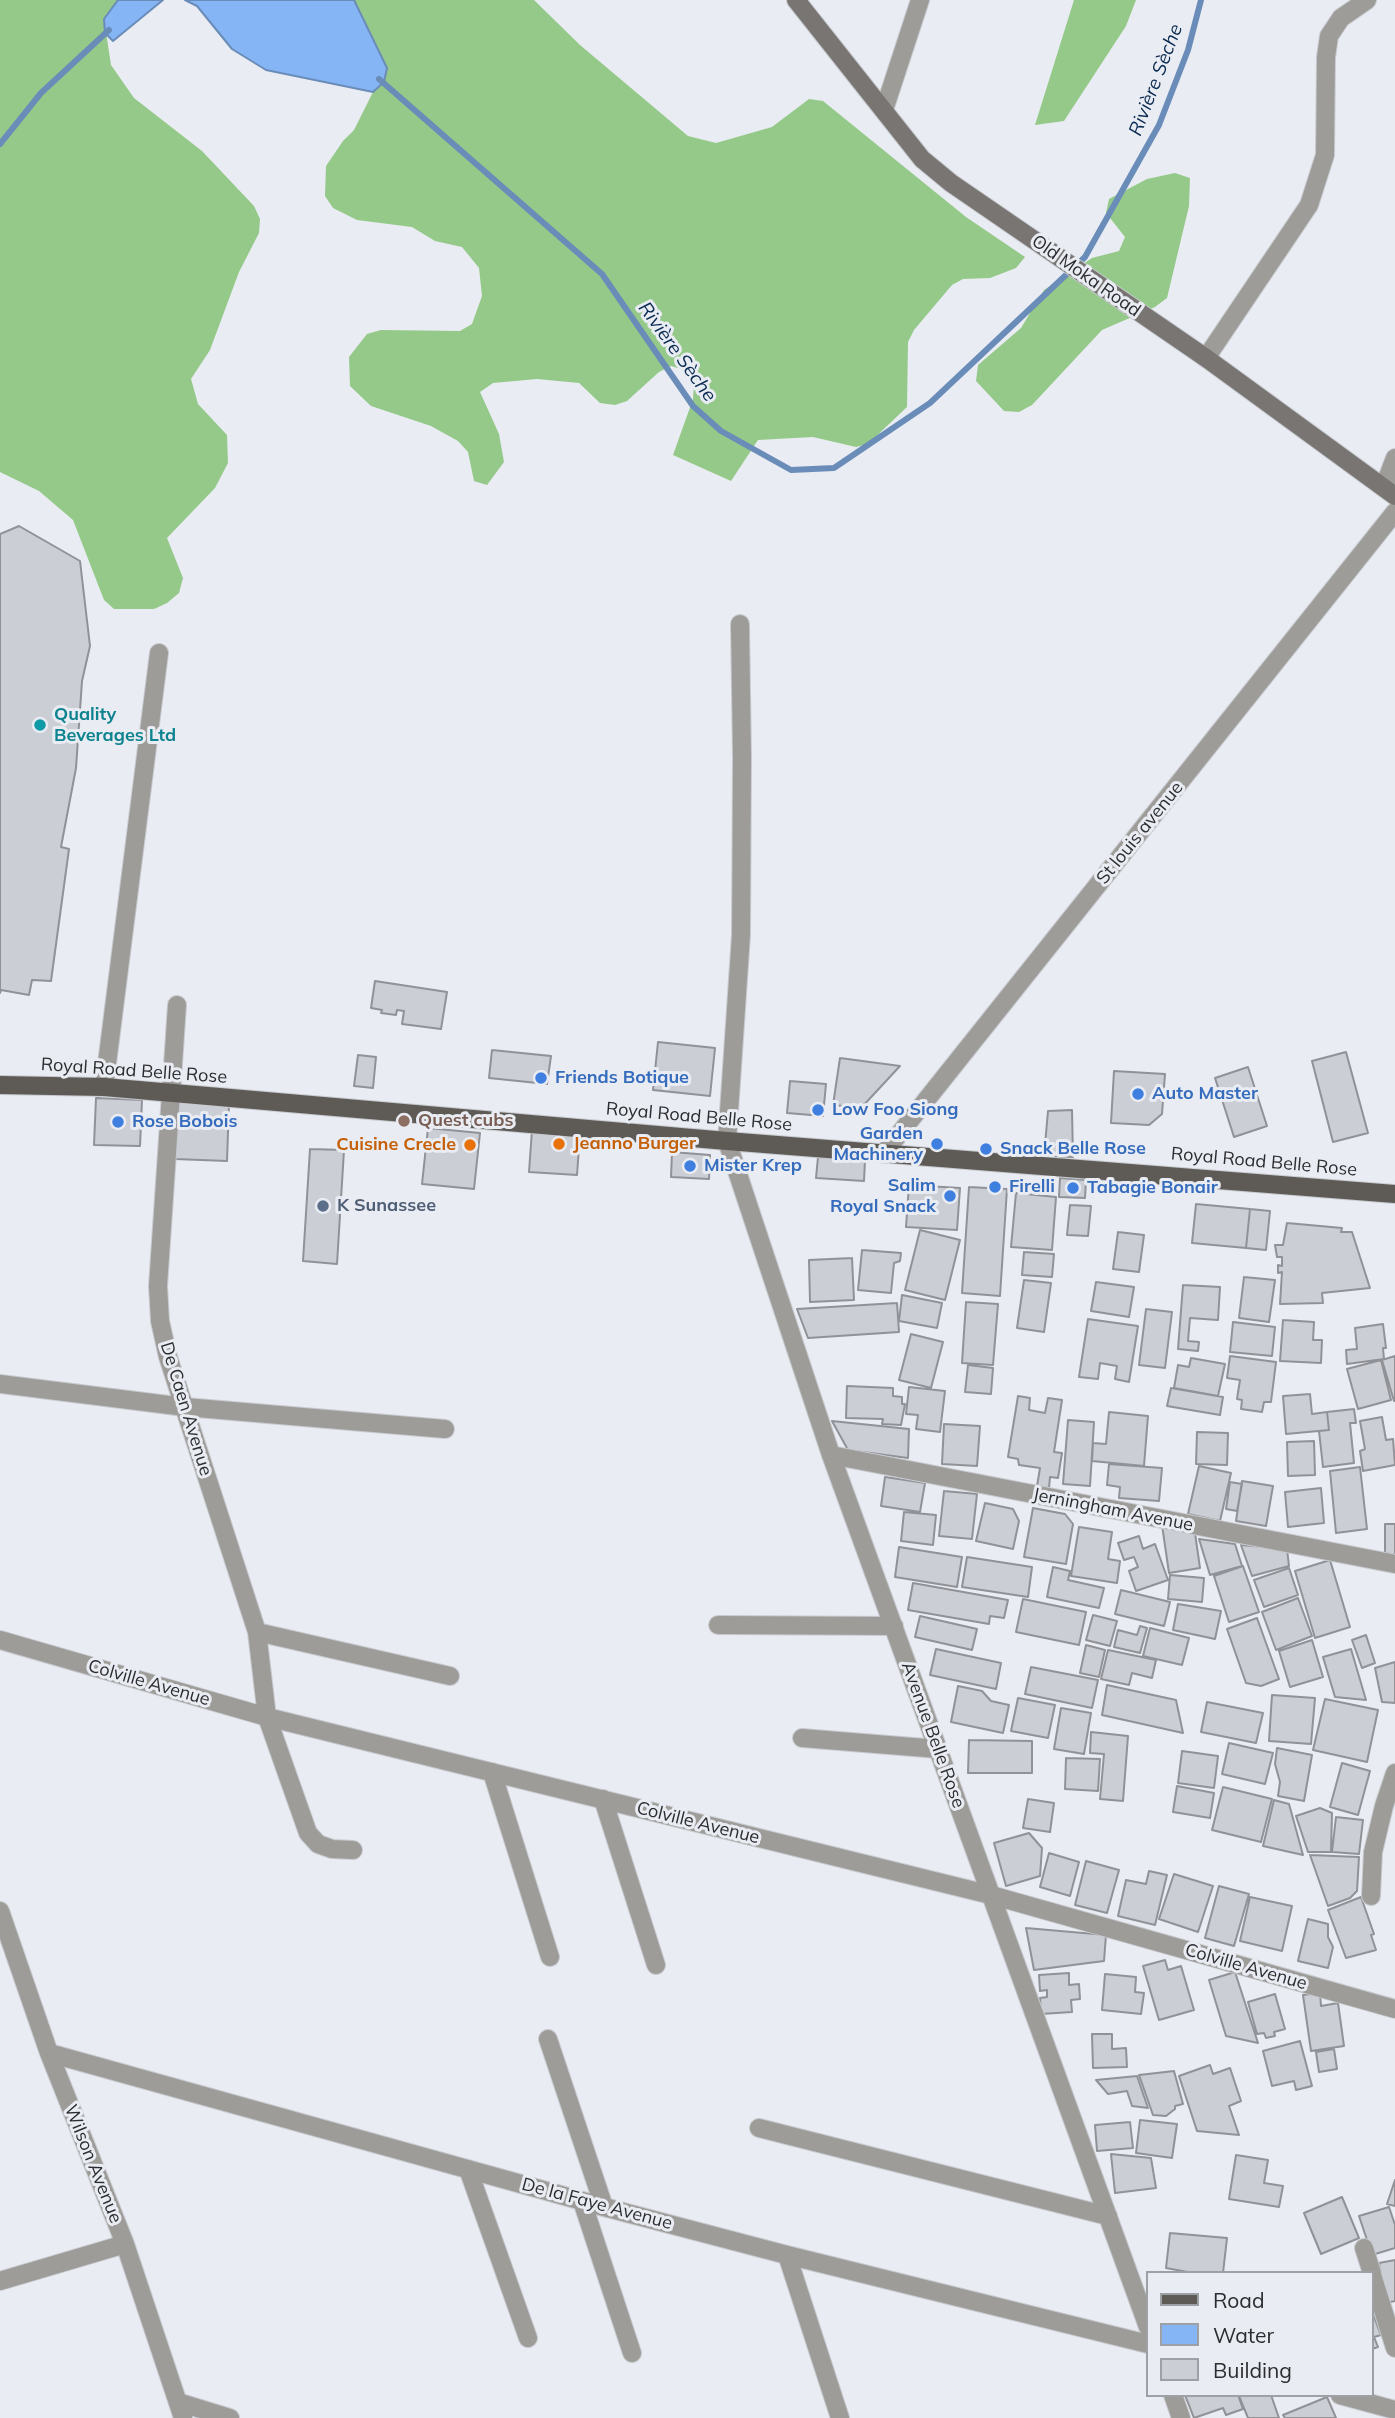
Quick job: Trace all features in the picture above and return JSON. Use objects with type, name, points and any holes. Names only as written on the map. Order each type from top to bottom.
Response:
[{"type":"main road","name":"Royal Road Belle Rose","points":[[0,1085],[104,1087],[727,1141],[1395,1194]]},
{"type":"street","name":"Old Moka Road","points":[[796,0],[922,159],[951,183],[1206,358],[1390,491]]},
{"type":"street","points":[[884,110],[920,0]]},
{"type":"street","points":[[1206,358],[1309,205],[1325,155],[1326,57],[1329,36],[1341,18],[1367,0]]},
{"type":"street","points":[[1390,491],[1395,458]]},
{"type":"street","name":"St louis avenue","points":[[884,1153],[1395,512]]},
{"type":"street","points":[[727,1141],[741,934],[740,624]]},
{"type":"street","points":[[104,1087],[159,653]]},
{"type":"street","name":"De Caen Avenue","points":[[177,1005],[170,1093],[160,1321],[168,1357],[257,1632],[267,1717],[308,1833],[318,1844],[332,1849],[353,1850]]},
{"type":"street","name":"Avenue Belle Rose","points":[[727,1141],[831,1455],[1146,2322]]},
{"type":"street","points":[[0,1384],[185,1407],[445,1429]]},
{"type":"street","name":"Jerningham Avenue","points":[[831,1455],[1395,1564]]},
{"type":"street","points":[[718,1625],[894,1626]]},
{"type":"street","points":[[257,1632],[450,1676]]},
{"type":"street","name":"Colville Avenue","points":[[0,1640],[267,1717],[991,1895],[1395,2009]]},
{"type":"street","points":[[802,1738],[938,1749]]},
{"type":"street","points":[[492,1772],[550,1957]]},
{"type":"street","points":[[1371,1896],[1373,1853],[1395,1773]]},
{"type":"street","points":[[603,1799],[656,1965]]},
{"type":"street","name":"Wilson Avenue","points":[[0,1911],[49,2053],[125,2244],[181,2410]]},
{"type":"street","points":[[548,2039],[604,2207]]},
{"type":"street","name":"De la Faye Avenue","points":[[49,2053],[604,2207],[1146,2344]]},
{"type":"street","points":[[759,2128],[1108,2217]]},
{"type":"street","points":[[468,2169],[528,2338]]},
{"type":"street","points":[[582,2201],[632,2353]]},
{"type":"street","points":[[0,2281],[125,2244]]},
{"type":"street","points":[[1364,2248],[1371,2271]]},
{"type":"street","points":[[787,2255],[840,2418]]},
{"type":"street","points":[[1374,2280],[1395,2348]]},
{"type":"street","points":[[1174,2397],[1181,2418]]},
{"type":"street","points":[[1347,2397],[1395,2410]]},
{"type":"street","points":[[181,2410],[230,2418]]},
{"type":"green space","points":[[0,0],[118,0],[104,19],[111,65],[134,98],[202,151],[254,206],[260,219],[259,233],[239,272],[210,350],[191,379],[198,404],[227,435],[228,463],[215,488],[167,538],[183,578],[179,593],[154,609],[114,609],[104,600],[73,520],[39,491],[0,472]]},
{"type":"green space","points":[[354,0],[534,0],[580,45],[688,136],[716,143],[772,127],[809,99],[823,101],[966,217],[1025,257],[1016,268],[990,278],[963,279],[952,285],[914,330],[908,342],[907,407],[868,444],[856,447],[813,437],[758,440],[731,481],[673,455],[693,399],[694,382],[684,370],[671,366],[659,372],[627,401],[615,405],[600,403],[579,383],[537,379],[493,383],[480,392],[499,434],[504,462],[487,485],[474,481],[468,452],[458,441],[431,426],[371,406],[350,386],[349,357],[367,334],[381,330],[460,331],[472,324],[482,296],[479,268],[462,247],[435,241],[412,227],[357,220],[333,208],[325,196],[326,166],[354,130],[373,92],[384,82],[387,69]]},
{"type":"green space","points":[[1074,0],[1136,0],[1126,26],[1064,121],[1035,125]]},
{"type":"green space","points":[[1175,173],[1190,178],[1189,206],[1167,298],[1155,307],[1102,330],[1032,405],[1019,412],[1004,411],[976,381],[978,365],[1021,328],[1044,290],[1092,258],[1119,251],[1125,237],[1106,213],[1109,199],[1147,179]]},
{"type":"water","points":[[118,0],[163,0],[113,41],[105,33],[104,19]]},
{"type":"water","points":[[185,0],[354,0],[387,68],[384,82],[373,92],[266,70],[232,49],[197,6]]},
{"type":"building","name":"Quality Beverages Ltd","points":[[19,526],[80,561],[90,646],[82,681],[76,768],[61,847],[69,849],[51,981],[32,980],[29,995],[1,990],[0,993],[0,534]]},
{"type":"building","points":[[375,981],[447,992],[441,1029],[402,1024],[404,1011],[397,1010],[396,1015],[381,1013],[382,1010],[371,1008]]},
{"type":"building","points":[[658,1042],[715,1048],[710,1096],[653,1090]]},
{"type":"building","points":[[492,1050],[551,1056],[547,1084],[489,1078]]},
{"type":"building","points":[[1346,1052],[1368,1133],[1333,1142],[1312,1061]]},
{"type":"building","points":[[358,1055],[376,1057],[373,1088],[354,1086]]},
{"type":"building","points":[[840,1058],[900,1066],[861,1108],[833,1105]]},
{"type":"building","points":[[1248,1067],[1267,1126],[1234,1137],[1215,1078]]},
{"type":"building","name":"Auto Master","points":[[1114,1071],[1165,1074],[1162,1114],[1149,1125],[1111,1123]]},
{"type":"building","points":[[790,1081],[826,1084],[823,1116],[787,1113]]},
{"type":"building","name":"Rose Bobois","points":[[96,1098],[142,1100],[140,1146],[94,1145]]},
{"type":"building","points":[[177,1102],[229,1104],[227,1161],[175,1159]]},
{"type":"building","points":[[1072,1110],[1073,1157],[1044,1156],[1048,1111]]},
{"type":"building","points":[[428,1128],[480,1133],[474,1189],[422,1184]]},
{"type":"building","points":[[532,1130],[580,1134],[577,1175],[529,1172]]},
{"type":"building","name":"K Sunassee","points":[[310,1149],[344,1150],[337,1264],[303,1261]]},
{"type":"building","name":"Mister Krep","points":[[672,1152],[710,1155],[709,1179],[671,1177]]},
{"type":"building","points":[[818,1157],[865,1160],[864,1181],[816,1178]]},
{"type":"building","name":"Tabagie Bonair","points":[[1060,1178],[1086,1180],[1085,1198],[1059,1197]]},
{"type":"building","points":[[909,1185],[960,1188],[957,1230],[906,1227]]},
{"type":"building","points":[[969,1187],[1007,1189],[1000,1296],[962,1293]]},
{"type":"building","points":[[1016,1193],[1056,1197],[1052,1250],[1011,1247]]},
{"type":"building","points":[[1196,1204],[1250,1209],[1246,1248],[1192,1243]]},
{"type":"building","points":[[1070,1205],[1091,1206],[1088,1236],[1067,1235]]},
{"type":"building","points":[[1250,1209],[1270,1211],[1266,1250],[1246,1248]]},
{"type":"building","points":[[1287,1223],[1342,1228],[1341,1232],[1352,1232],[1370,1288],[1322,1293],[1323,1303],[1280,1304],[1282,1272],[1278,1273],[1278,1265],[1282,1266],[1282,1257],[1277,1257],[1275,1245],[1283,1245]]},
{"type":"building","points":[[920,1230],[960,1240],[945,1300],[905,1290]]},
{"type":"building","points":[[1118,1232],[1144,1235],[1139,1272],[1113,1269]]},
{"type":"building","points":[[862,1250],[901,1253],[900,1261],[894,1263],[891,1293],[858,1290]]},
{"type":"building","points":[[1024,1252],[1054,1254],[1052,1277],[1022,1275]]},
{"type":"building","points":[[852,1258],[854,1300],[810,1302],[809,1260]]},
{"type":"building","points":[[1244,1277],[1275,1280],[1269,1322],[1239,1318]]},
{"type":"building","points":[[1024,1280],[1051,1283],[1044,1332],[1017,1328]]},
{"type":"building","points":[[1096,1282],[1134,1287],[1129,1317],[1091,1311]]},
{"type":"building","points":[[1183,1285],[1220,1287],[1218,1320],[1190,1318],[1188,1341],[1199,1342],[1198,1351],[1178,1349]]},
{"type":"building","points":[[902,1295],[942,1303],[937,1328],[899,1321]]},
{"type":"building","points":[[966,1302],[998,1304],[993,1365],[962,1363]]},
{"type":"building","points":[[897,1303],[899,1332],[808,1338],[797,1309]]},
{"type":"building","points":[[1146,1309],[1172,1312],[1165,1368],[1139,1365]]},
{"type":"building","points":[[1088,1319],[1138,1326],[1129,1382],[1115,1379],[1117,1366],[1100,1363],[1098,1379],[1079,1377]]},
{"type":"building","points":[[1283,1320],[1314,1322],[1313,1340],[1322,1340],[1321,1363],[1280,1361]]},
{"type":"building","points":[[1233,1322],[1275,1327],[1272,1356],[1230,1352]]},
{"type":"building","points":[[1383,1324],[1386,1348],[1383,1348],[1384,1359],[1347,1364],[1346,1350],[1357,1349],[1355,1328]]},
{"type":"building","points":[[911,1334],[943,1342],[931,1388],[899,1380]]},
{"type":"building","points":[[1230,1356],[1276,1362],[1271,1402],[1264,1402],[1262,1412],[1241,1409],[1242,1400],[1237,1399],[1240,1380],[1227,1378]]},
{"type":"building","points":[[1395,1356],[1395,1401],[1394,1401],[1382,1360]]},
{"type":"building","points":[[1191,1358],[1225,1364],[1218,1396],[1174,1388],[1178,1365],[1189,1367]]},
{"type":"building","points":[[1381,1360],[1391,1400],[1358,1409],[1347,1369]]},
{"type":"building","points":[[968,1365],[993,1368],[991,1394],[965,1392]]},
{"type":"building","points":[[847,1386],[893,1388],[893,1396],[902,1397],[902,1404],[905,1404],[901,1425],[882,1424],[883,1419],[846,1418]]},
{"type":"building","points":[[909,1387],[945,1391],[940,1432],[916,1429],[918,1415],[906,1414]]},
{"type":"building","points":[[1171,1388],[1223,1397],[1220,1415],[1167,1406]]},
{"type":"building","points":[[1310,1394],[1312,1414],[1327,1412],[1329,1430],[1286,1434],[1283,1396]]},
{"type":"building","points":[[1018,1396],[1030,1398],[1029,1410],[1045,1413],[1048,1398],[1062,1400],[1054,1452],[1062,1453],[1058,1478],[1050,1477],[1049,1488],[1037,1486],[1040,1468],[1019,1465],[1018,1459],[1008,1457]]},
{"type":"building","points":[[1354,1409],[1356,1423],[1350,1423],[1354,1463],[1323,1467],[1319,1431],[1329,1430],[1327,1412]]},
{"type":"building","points":[[1109,1412],[1148,1416],[1144,1466],[1092,1461],[1093,1443],[1106,1444]]},
{"type":"building","points":[[1382,1417],[1386,1440],[1393,1439],[1395,1465],[1363,1471],[1360,1451],[1365,1449],[1360,1421]]},
{"type":"building","points":[[1068,1420],[1094,1422],[1090,1486],[1063,1484]]},
{"type":"building","points":[[832,1421],[909,1429],[908,1458],[848,1450]]},
{"type":"building","points":[[944,1424],[980,1426],[977,1466],[942,1464]]},
{"type":"building","points":[[1197,1432],[1228,1433],[1227,1465],[1196,1464]]},
{"type":"building","points":[[1314,1441],[1315,1475],[1288,1476],[1287,1442]]},
{"type":"building","points":[[1109,1464],[1162,1468],[1159,1501],[1119,1498],[1120,1487],[1107,1485]]},
{"type":"building","points":[[1199,1466],[1231,1473],[1220,1521],[1188,1514]]},
{"type":"building","points":[[1360,1467],[1367,1529],[1336,1533],[1330,1471]]},
{"type":"building","points":[[885,1477],[925,1483],[920,1512],[881,1506]]},
{"type":"building","points":[[1242,1481],[1273,1486],[1266,1526],[1236,1521]]},
{"type":"building","points":[[1230,1482],[1242,1484],[1237,1511],[1226,1509]]},
{"type":"building","points":[[1321,1488],[1324,1523],[1288,1527],[1285,1492]]},
{"type":"building","points":[[944,1491],[977,1494],[972,1539],[939,1536]]},
{"type":"building","points":[[985,1503],[1013,1509],[1019,1521],[1013,1549],[976,1541]]},
{"type":"building","points":[[1033,1508],[1065,1514],[1073,1524],[1066,1564],[1024,1557]]},
{"type":"building","points":[[904,1512],[936,1515],[933,1545],[901,1541]]},
{"type":"building","points":[[1385,1524],[1395,1524],[1395,1555],[1385,1553]]},
{"type":"building","points":[[1162,1525],[1195,1533],[1200,1568],[1169,1573]]},
{"type":"building","points":[[1079,1527],[1112,1532],[1108,1559],[1120,1561],[1117,1583],[1071,1576]]},
{"type":"building","points":[[1139,1536],[1143,1549],[1155,1544],[1168,1580],[1136,1591],[1129,1571],[1138,1567],[1134,1557],[1124,1560],[1118,1543]]},
{"type":"building","points":[[1199,1539],[1235,1544],[1242,1566],[1210,1575]]},
{"type":"building","points":[[1241,1545],[1287,1549],[1289,1566],[1252,1576]]},
{"type":"building","points":[[899,1547],[962,1557],[957,1587],[895,1577]]},
{"type":"building","points":[[967,1557],[1032,1567],[1028,1597],[962,1587]]},
{"type":"building","points":[[1330,1560],[1350,1627],[1315,1638],[1295,1571]]},
{"type":"building","points":[[1243,1566],[1259,1612],[1229,1622],[1214,1576]]},
{"type":"building","points":[[1053,1567],[1070,1571],[1068,1580],[1104,1588],[1099,1608],[1047,1597]]},
{"type":"building","points":[[1289,1568],[1298,1595],[1264,1607],[1254,1580]]},
{"type":"building","points":[[1170,1575],[1204,1578],[1202,1602],[1168,1599]]},
{"type":"building","points":[[913,1583],[1008,1600],[1004,1618],[990,1616],[989,1624],[908,1610]]},
{"type":"building","points":[[1121,1590],[1170,1602],[1164,1626],[1115,1614]]},
{"type":"building","points":[[1298,1598],[1312,1636],[1276,1650],[1262,1612]]},
{"type":"building","points":[[1023,1599],[1086,1612],[1079,1645],[1016,1632]]},
{"type":"building","points":[[1178,1604],[1221,1611],[1215,1639],[1173,1630]]},
{"type":"building","points":[[1093,1615],[1117,1621],[1110,1646],[1086,1640]]},
{"type":"building","points":[[920,1616],[977,1629],[972,1650],[915,1637]]},
{"type":"building","points":[[1257,1618],[1279,1679],[1261,1686],[1246,1683],[1227,1629]]},
{"type":"building","points":[[1140,1626],[1147,1628],[1140,1653],[1114,1647],[1118,1630],[1137,1635]]},
{"type":"building","points":[[1150,1628],[1189,1638],[1182,1665],[1143,1656]]},
{"type":"building","points":[[1366,1635],[1375,1663],[1362,1668],[1352,1640]]},
{"type":"building","points":[[1312,1640],[1323,1677],[1290,1687],[1279,1651]]},
{"type":"building","points":[[1086,1645],[1105,1650],[1099,1677],[1080,1673]]},
{"type":"building","points":[[936,1649],[1001,1663],[996,1689],[930,1675]]},
{"type":"building","points":[[1351,1649],[1366,1700],[1335,1697],[1323,1657]]},
{"type":"building","points":[[1108,1650],[1156,1660],[1152,1678],[1132,1673],[1129,1685],[1101,1679]]},
{"type":"building","points":[[1395,1662],[1395,1703],[1382,1702],[1375,1668]]},
{"type":"building","points":[[1031,1667],[1098,1680],[1092,1708],[1025,1694]]},
{"type":"building","points":[[1107,1685],[1176,1700],[1183,1733],[1102,1715]]},
{"type":"building","points":[[958,1686],[982,1691],[991,1701],[1009,1705],[1003,1733],[951,1722]]},
{"type":"building","points":[[1272,1695],[1315,1698],[1311,1744],[1269,1741]]},
{"type":"building","points":[[1018,1698],[1055,1705],[1048,1738],[1011,1731]]},
{"type":"building","points":[[1325,1699],[1378,1710],[1367,1762],[1313,1750]]},
{"type":"building","points":[[1207,1702],[1263,1713],[1256,1743],[1201,1732]]},
{"type":"building","points":[[1061,1708],[1091,1713],[1084,1754],[1054,1749]]},
{"type":"building","points":[[1091,1732],[1128,1736],[1123,1801],[1100,1799],[1104,1754],[1090,1753]]},
{"type":"building","points":[[969,1740],[1032,1741],[1032,1773],[968,1773]]},
{"type":"building","points":[[1229,1743],[1273,1753],[1265,1784],[1222,1774]]},
{"type":"building","points":[[1277,1748],[1312,1755],[1304,1801],[1278,1796],[1280,1782],[1275,1764]]},
{"type":"building","points":[[1182,1751],[1218,1756],[1214,1788],[1178,1783]]},
{"type":"building","points":[[1066,1758],[1100,1759],[1098,1791],[1065,1789]]},
{"type":"building","points":[[1342,1763],[1370,1771],[1358,1815],[1330,1807]]},
{"type":"building","points":[[1177,1786],[1214,1793],[1210,1818],[1173,1812]]},
{"type":"building","points":[[1223,1787],[1272,1799],[1261,1842],[1212,1830]]},
{"type":"building","points":[[1028,1799],[1054,1803],[1050,1832],[1023,1828]]},
{"type":"building","points":[[1274,1800],[1289,1804],[1303,1855],[1263,1846]]},
{"type":"building","points":[[1320,1808],[1332,1813],[1331,1852],[1308,1852],[1296,1816]]},
{"type":"building","points":[[1336,1817],[1363,1820],[1359,1854],[1332,1852]]},
{"type":"building","points":[[1029,1833],[1042,1848],[1040,1876],[1006,1886],[994,1843]]},
{"type":"building","points":[[1049,1853],[1079,1862],[1070,1896],[1040,1887]]},
{"type":"building","points":[[1310,1855],[1359,1857],[1357,1891],[1350,1898],[1328,1906]]},
{"type":"building","points":[[1086,1861],[1119,1870],[1107,1913],[1075,1905]]},
{"type":"building","points":[[1149,1871],[1167,1875],[1155,1925],[1118,1916],[1126,1880],[1146,1884]]},
{"type":"building","points":[[1174,1874],[1213,1886],[1198,1932],[1159,1919]]},
{"type":"building","points":[[1219,1886],[1249,1894],[1234,1946],[1205,1938]]},
{"type":"building","points":[[1250,1897],[1292,1906],[1282,1951],[1240,1941]]},
{"type":"building","points":[[1361,1897],[1374,1934],[1371,1935],[1376,1950],[1346,1958],[1328,1910]]},
{"type":"building","points":[[1308,1919],[1328,1924],[1328,1937],[1333,1947],[1328,1968],[1298,1961]]},
{"type":"building","points":[[1026,1928],[1106,1935],[1104,1961],[1034,1970]]},
{"type":"building","points":[[1165,1960],[1168,1970],[1181,1966],[1194,2010],[1159,2020],[1143,1966]]},
{"type":"building","points":[[1235,1972],[1258,2043],[1226,2036],[1209,1980]]},
{"type":"building","points":[[1069,1973],[1069,1985],[1079,1984],[1080,1999],[1071,2000],[1072,2012],[1041,2014],[1040,1998],[1047,1997],[1047,1990],[1040,1991],[1039,1975]]},
{"type":"building","points":[[1105,1974],[1136,1977],[1135,1992],[1144,1993],[1141,2014],[1102,2010]]},
{"type":"building","points":[[1320,1993],[1321,2006],[1338,2003],[1344,2046],[1311,2051],[1303,1995]]},
{"type":"building","points":[[1275,1994],[1285,2029],[1266,2038],[1264,2033],[1257,2034],[1248,2002]]},
{"type":"building","points":[[1092,2034],[1112,2034],[1112,2049],[1126,2048],[1127,2067],[1093,2068]]},
{"type":"building","points":[[1300,2041],[1312,2086],[1296,2090],[1294,2081],[1272,2086],[1263,2051]]},
{"type":"building","points":[[1334,2049],[1337,2069],[1319,2072],[1316,2052]]},
{"type":"building","points":[[1210,2065],[1213,2074],[1230,2068],[1241,2101],[1229,2106],[1239,2135],[1197,2131],[1179,2076]]},
{"type":"building","points":[[1174,2071],[1183,2104],[1175,2106],[1166,2116],[1153,2115],[1139,2075]]},
{"type":"building","points":[[1137,2076],[1148,2108],[1132,2106],[1127,2091],[1108,2094],[1096,2080]]},
{"type":"building","points":[[1140,2120],[1177,2124],[1172,2158],[1136,2153]]},
{"type":"building","points":[[1130,2122],[1133,2148],[1097,2151],[1095,2125]]},
{"type":"building","points":[[1111,2154],[1151,2158],[1156,2188],[1115,2193]]},
{"type":"building","points":[[1236,2155],[1268,2160],[1264,2183],[1283,2186],[1279,2207],[1229,2199]]},
{"type":"building","points":[[1395,2180],[1395,2206],[1387,2204]]},
{"type":"building","points":[[1342,2197],[1359,2238],[1321,2254],[1304,2213]]},
{"type":"building","points":[[1389,2207],[1395,2225],[1395,2248],[1372,2255],[1359,2216]]},
{"type":"building","points":[[1170,2233],[1227,2238],[1223,2271],[1182,2271],[1166,2268]]},
{"type":"building","points":[[1395,2260],[1395,2301],[1386,2303],[1379,2263]]},
{"type":"building","points":[[1374,2300],[1380,2315],[1374,2317]]},
{"type":"building","points":[[1374,2317],[1381,2335],[1374,2337]]},
{"type":"building","points":[[1186,2397],[1239,2397],[1243,2409],[1226,2415],[1223,2408],[1194,2418]]},
{"type":"building","points":[[1239,2397],[1272,2397],[1279,2418],[1248,2418]]},
{"type":"building","points":[[1327,2397],[1336,2418],[1285,2418],[1283,2415]]},
{"type":"waterway","name":"Rivière Sèche","points":[[379,79],[602,274],[693,406],[721,431],[791,470],[834,468],[930,403],[1085,257],[1159,125],[1188,50],[1201,0]]},
{"type":"waterway","name":"Rivière Sèche","points":[[0,144],[41,93],[109,30]]},
{"type":"place","name":"Quality Beverages Ltd","points":[[40,725]]},
{"type":"place","name":"Friends Botique","points":[[541,1078]]},
{"type":"place","name":"Auto Master","points":[[1138,1094]]},
{"type":"place","name":"Low Foo Siong","points":[[818,1110]]},
{"type":"place","name":"Quest cubs","points":[[404,1121]]},
{"type":"place","name":"Rose Bobois","points":[[118,1122]]},
{"type":"place","name":"Jeanno Burger","points":[[559,1144]]},
{"type":"place","name":"Garden Machinery","points":[[937,1144]]},
{"type":"place","name":"Cuisine Crecle","points":[[470,1145]]},
{"type":"place","name":"Snack Belle Rose","points":[[986,1149]]},
{"type":"place","name":"Mister Krep","points":[[690,1166]]},
{"type":"place","name":"Firelli","points":[[995,1187]]},
{"type":"place","name":"Tabagie Bonair","points":[[1073,1188]]},
{"type":"place","name":"Salim Royal Snack","points":[[950,1196]]},
{"type":"place","name":"K Sunassee","points":[[323,1206]]}]
